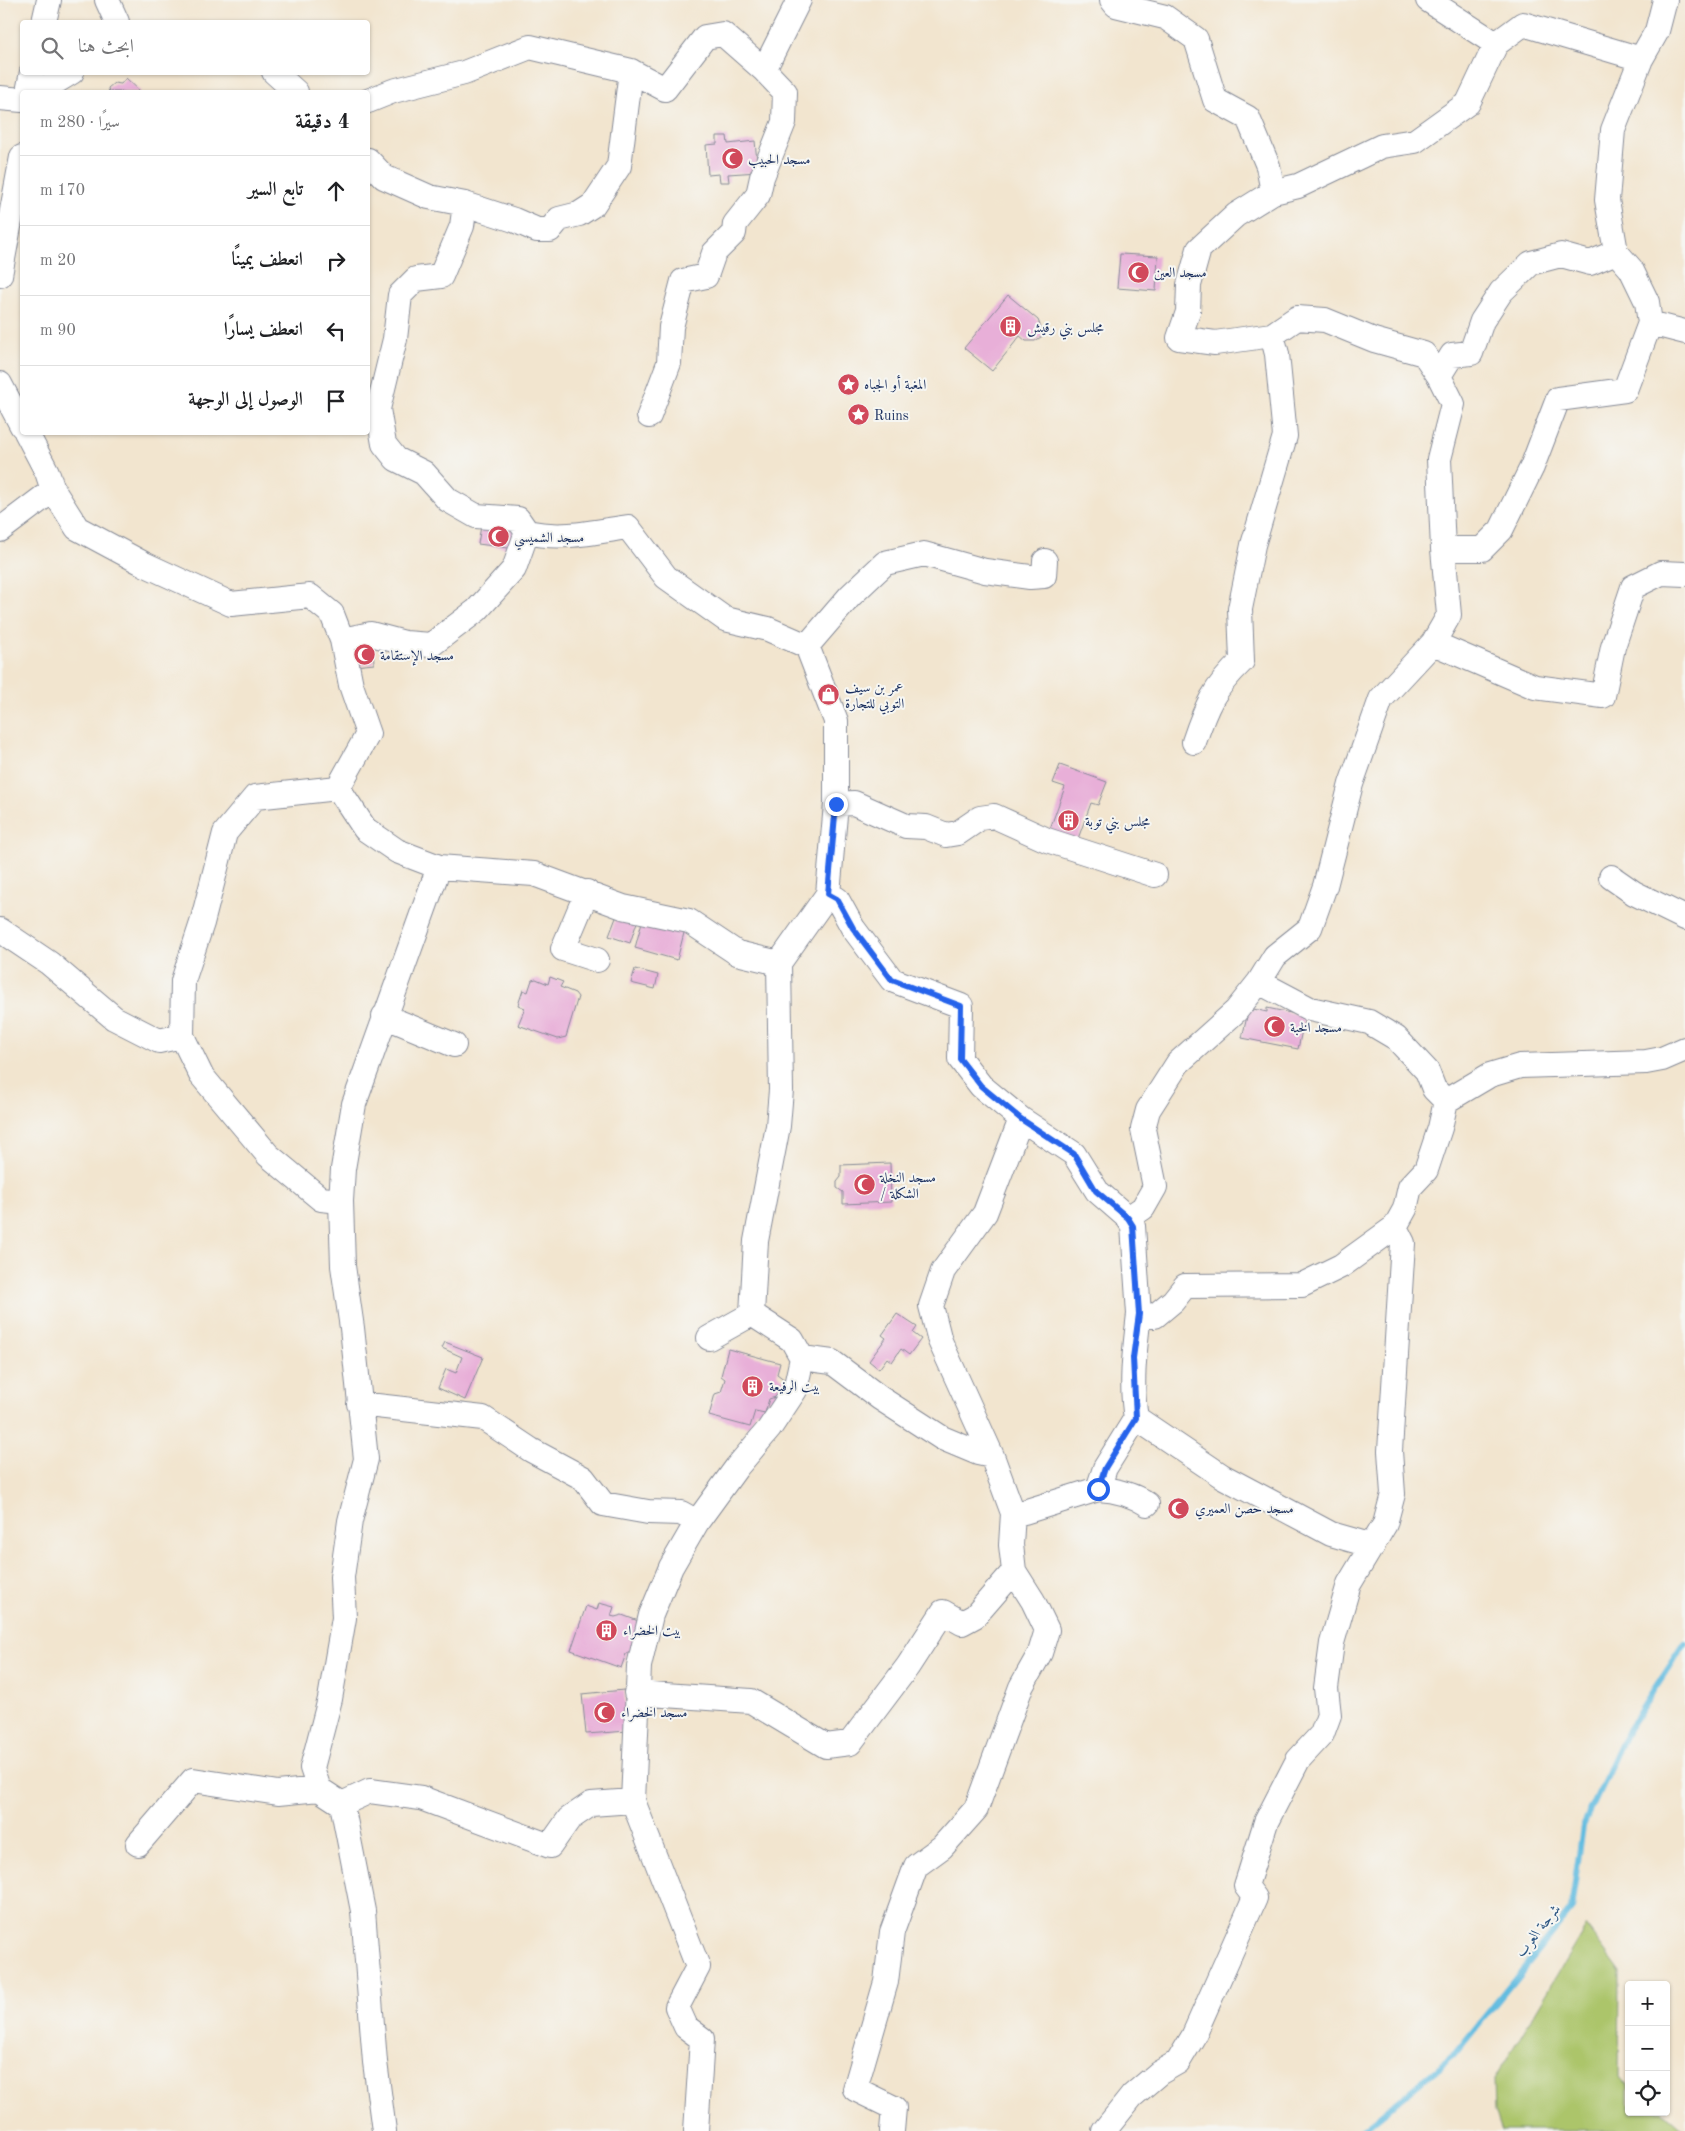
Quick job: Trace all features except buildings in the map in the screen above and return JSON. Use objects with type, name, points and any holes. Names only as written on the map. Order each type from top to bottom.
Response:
[{"type":"street","points":[[44,20],[49,0]]},
{"type":"street","points":[[107,0],[116,20]]},
{"type":"street","points":[[764,70],[799,0]]},
{"type":"street","points":[[1112,0],[1116,5],[1164,17],[1196,39],[1215,100],[1248,118],[1268,166],[1272,192]]},
{"type":"street","points":[[1428,0],[1496,44]]},
{"type":"street","points":[[1443,549],[1482,549],[1501,530],[1532,467],[1558,399],[1625,390],[1650,322],[1647,302],[1631,269],[1616,252],[1607,200],[1613,130],[1641,59],[1657,31],[1665,0]]},
{"type":"street","points":[[1128,1218],[1143,1208],[1155,1187],[1144,1130],[1148,1110],[1178,1063],[1236,1010],[1259,982],[1275,956],[1310,928],[1325,886],[1351,784],[1381,699],[1434,643],[1449,615],[1443,549],[1439,459],[1453,404],[1439,376],[1424,354],[1374,340],[1325,320],[1297,318],[1272,335],[1216,343],[1179,338],[1188,312],[1189,285],[1199,249],[1236,215],[1272,192],[1298,186],[1382,146],[1415,141],[1468,102],[1496,44],[1523,24],[1641,59]]},
{"type":"street","points":[[370,100],[393,91],[464,73],[530,47],[631,71],[665,89],[705,37],[723,34],[764,70],[785,92],[784,122],[762,177],[758,195],[735,224],[734,233],[714,253],[706,276],[683,281],[671,327],[669,363],[660,388],[653,399],[649,416]]},
{"type":"street","points":[[370,162],[384,177],[429,198],[465,204],[514,220],[537,230],[550,230],[559,219],[579,214],[593,205],[619,166],[631,71]]},
{"type":"street","points":[[28,90],[31,75]]},
{"type":"street","points":[[42,90],[67,75]]},
{"type":"street","points":[[277,75],[294,90]]},
{"type":"street","points":[[0,98],[20,100]]},
{"type":"street","points":[[0,275],[20,168]]},
{"type":"street","points":[[465,204],[462,226],[441,276],[416,279],[400,294],[395,339],[373,409],[384,444],[396,459],[424,473],[448,500],[476,516],[518,520],[528,532],[543,536],[566,536],[628,527],[666,577],[725,619],[768,630],[807,646],[836,721],[836,804],[828,894],[779,963],[780,1099],[778,1126],[756,1241],[752,1314]]},
{"type":"street","points":[[1439,376],[1452,355],[1471,353],[1482,321],[1501,292],[1531,263],[1561,255],[1590,263],[1616,252]]},
{"type":"street","points":[[1650,322],[1685,332]]},
{"type":"street","points":[[1194,742],[1207,704],[1228,674],[1242,661],[1240,609],[1253,545],[1285,436],[1277,354],[1272,335]]},
{"type":"street","points":[[0,385],[20,422]]},
{"type":"street","points":[[28,435],[47,472],[53,490],[77,528],[144,564],[231,604],[310,596],[332,614],[342,640],[351,685],[368,734],[338,788]]},
{"type":"street","points":[[0,530],[53,490]]},
{"type":"street","points":[[342,640],[371,634],[405,643],[431,644],[477,610],[514,569],[528,532]]},
{"type":"street","points":[[807,646],[850,596],[885,563],[924,554],[985,571],[1030,577],[1044,576],[1046,561]]},
{"type":"street","points":[[1434,643],[1535,687],[1603,696],[1613,647],[1634,587],[1661,573],[1685,574]]},
{"type":"street","points":[[338,788],[365,828],[397,851],[439,867],[534,874],[587,892],[623,907],[689,921],[737,953],[779,963]]},
{"type":"street","points":[[338,788],[255,797],[226,833],[202,923],[183,981],[182,1036],[201,1075],[268,1155],[321,1199],[341,1201]]},
{"type":"street","points":[[836,804],[854,804],[906,826],[926,827],[946,835],[958,832],[980,818],[994,816],[1047,840],[1155,875]]},
{"type":"street","points":[[384,2131],[375,2062],[364,1911],[342,1804],[319,1789],[312,1768],[330,1699],[344,1618],[342,1577],[350,1521],[366,1459],[352,1328],[342,1266],[341,1201],[343,1169],[354,1104],[439,867]]},
{"type":"street","points":[[1611,877],[1634,893],[1685,918]]},
{"type":"street","points":[[587,892],[563,949],[597,960]]},
{"type":"street","points":[[828,894],[837,899],[853,928],[892,980],[961,1006],[960,1059],[981,1086],[1021,1119],[1074,1154],[1096,1191],[1128,1218],[1133,1226],[1139,1314],[1133,1358],[1136,1418],[1105,1468],[1098,1489]]},
{"type":"street","points":[[0,930],[49,963],[114,1018],[159,1041],[182,1036]]},
{"type":"street","points":[[1259,982],[1310,1009],[1368,1022],[1396,1038],[1427,1071],[1434,1089],[1446,1101]]},
{"type":"street","points":[[384,1016],[454,1045]]},
{"type":"street","points":[[1139,1314],[1155,1316],[1173,1301],[1185,1286],[1302,1285],[1341,1266],[1395,1227],[1405,1209],[1410,1187],[1426,1170],[1440,1128],[1446,1101],[1490,1075],[1520,1066],[1646,1062],[1662,1059],[1685,1049]]},
{"type":"street","points":[[892,2131],[894,2108],[855,2090],[886,1982],[892,1932],[916,1866],[942,1847],[976,1809],[1020,1687],[1040,1652],[1047,1630],[1033,1601],[1014,1571],[1011,1545],[1013,1513],[992,1456],[940,1341],[931,1306],[943,1271],[985,1213],[1021,1119]]},
{"type":"street","points":[[1104,2131],[1132,2096],[1159,2072],[1178,2062],[1193,2037],[1255,1898],[1246,1886],[1266,1822],[1298,1760],[1322,1734],[1330,1715],[1326,1688],[1332,1643],[1349,1584],[1386,1524],[1393,1494],[1390,1451],[1403,1243],[1395,1227]]},
{"type":"street","points":[[708,1338],[752,1314]]},
{"type":"street","points":[[696,2131],[702,2040],[686,2027],[678,2007],[698,1966],[633,1801],[638,1740],[636,1693],[639,1666],[651,1616],[671,1567],[697,1522],[737,1467],[769,1429],[795,1390],[802,1358],[792,1340],[752,1314]]},
{"type":"street","points":[[802,1358],[832,1362],[880,1398],[942,1438],[978,1453],[992,1456]]},
{"type":"street","points":[[359,1404],[483,1418],[531,1450],[583,1478],[603,1504],[648,1512],[681,1513],[697,1522]]},
{"type":"street","points":[[1136,1418],[1222,1476],[1331,1534],[1373,1546]]},
{"type":"street","points":[[1013,1513],[1024,1512],[1098,1489],[1112,1490],[1134,1496],[1147,1504]]},
{"type":"street","points":[[636,1693],[751,1701],[826,1746],[850,1743],[908,1666],[943,1612],[962,1623],[976,1616],[1014,1571]]},
{"type":"street","points":[[138,1844],[193,1780],[278,1793],[319,1789]]},
{"type":"street","points":[[342,1804],[370,1791],[421,1798],[550,1846],[569,1819],[591,1804],[633,1801]]},
{"type":"green space","points":[[1586,1926],[1620,1972],[1619,2077],[1625,2082],[1625,2116],[1668,2116],[1685,2131],[1502,2131],[1495,2112],[1494,2080]]},
{"type":"waterway","name":"شرجة العرب","points":[[1361,2131],[1453,2056],[1571,1910],[1583,1826],[1628,1730],[1685,1643]]},
{"type":"place","name":"مسجد الحبيب","points":[[732,159]]},
{"type":"place","name":"مسجد العين","points":[[1138,272]]},
{"type":"place","name":"مجلس بني رقيش","points":[[1011,327]]},
{"type":"place","name":"المغبة أو الجباه","points":[[848,384]]},
{"type":"place","name":"Ruins","points":[[858,415]]},
{"type":"place","name":"مسجد الشميسي","points":[[498,537]]},
{"type":"place","name":"مسجد الإستقامة","points":[[364,655]]},
{"type":"place","name":"عمر بن سيف التوبي للتجارة","points":[[829,695]]},
{"type":"place","name":"مجلس بني توبة","points":[[1069,821]]},
{"type":"place","name":"مسجد الخبة","points":[[1274,1027]]},
{"type":"place","name":"مسجد النخلة / الشكلة","points":[[864,1185]]},
{"type":"place","name":"بيت الرفيعة","points":[[753,1386]]},
{"type":"place","name":"مسجد حصن العميري","points":[[1179,1508]]},
{"type":"place","name":"بيت الخضراء","points":[[607,1630]]},
{"type":"place","name":"مسجد الخضراء","points":[[605,1712]]},
{"type":"route","points":[[836,804],[828,894],[837,899],[853,928],[892,980],[961,1006],[960,1059],[981,1086],[1021,1119],[1074,1154],[1096,1191],[1128,1218],[1133,1226],[1139,1314],[1133,1358],[1133,1402],[1136,1418],[1105,1468],[1098,1489]]}]
